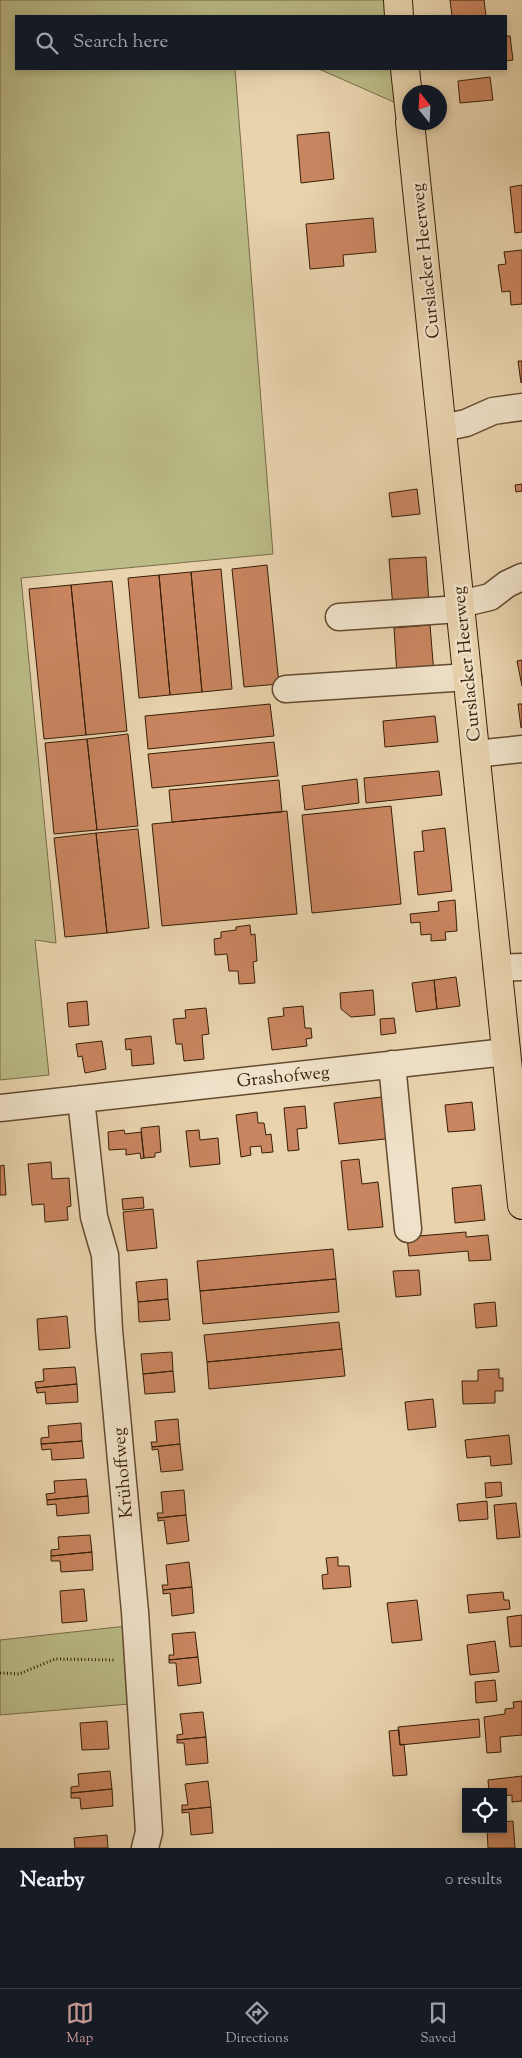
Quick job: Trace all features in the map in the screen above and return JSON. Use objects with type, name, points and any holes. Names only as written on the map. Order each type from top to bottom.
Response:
[{"type":"main road","points":[[398,0],[399,15]]},
{"type":"main road","points":[[405,70],[407,85]]},
{"type":"main road","name":"Curslacker Heerweg","points":[[411,130],[475,754],[510,967],[506,1052],[522,1205]]},
{"type":"street","points":[[442,428],[466,423],[493,411],[522,407]]},
{"type":"street","points":[[340,617],[460,606],[490,597],[507,584],[522,577]]},
{"type":"street","points":[[286,689],[468,677]]},
{"type":"street","points":[[475,754],[522,749]]},
{"type":"street","name":"Grashofweg","points":[[0,1108],[506,1052]]},
{"type":"street","points":[[392,1064],[408,1229]]},
{"type":"street","name":"Krühoffweg","points":[[80,1099],[94,1218],[105,1255],[138,1663],[149,1832],[144,1848]]},
{"type":"path","points":[[0,1673],[19,1674],[55,1659],[114,1660],[138,1663]]},
{"type":"green space","points":[[0,0],[385,0],[387,15],[15,15],[15,70],[235,70],[273,554],[21,578],[56,943],[35,940],[49,1075],[0,1080]]},
{"type":"green space","points":[[321,70],[392,70],[396,103]]},
{"type":"green space","points":[[136,1625],[141,1703],[0,1715],[0,1640]]},
{"type":"building","points":[[450,0],[484,0],[486,15],[452,15]]},
{"type":"building","points":[[507,36],[510,36],[513,60],[507,61]]},
{"type":"building","points":[[490,77],[493,100],[460,103],[458,81]]},
{"type":"building","points":[[329,132],[334,179],[301,183],[297,135]]},
{"type":"building","points":[[522,185],[522,232],[515,233],[510,187]]},
{"type":"building","points":[[373,218],[376,252],[343,255],[344,266],[310,269],[306,224]]},
{"type":"building","points":[[522,250],[522,304],[511,305],[510,291],[502,292],[498,265],[506,264],[504,252]]},
{"type":"building","points":[[518,361],[522,361],[521,383]]},
{"type":"building","points":[[522,484],[522,491],[516,492],[515,485]]},
{"type":"building","points":[[417,489],[420,514],[392,517],[389,493]]},
{"type":"building","points":[[426,557],[429,605],[393,608],[389,559]]},
{"type":"building","points":[[267,565],[279,684],[244,687],[232,569]]},
{"type":"building","points":[[221,569],[232,689],[202,692],[191,572]]},
{"type":"building","points":[[191,572],[202,692],[170,695],[159,575]]},
{"type":"building","points":[[159,575],[170,695],[139,698],[128,578]]},
{"type":"building","points":[[112,581],[127,731],[86,735],[71,585]]},
{"type":"building","points":[[71,585],[86,735],[44,739],[29,589]]},
{"type":"building","points":[[430,625],[434,674],[397,676],[394,628]]},
{"type":"building","points":[[522,660],[522,686],[517,661]]},
{"type":"building","points":[[270,704],[274,736],[148,749],[145,716]]},
{"type":"building","points":[[518,704],[522,704],[521,728]]},
{"type":"building","points":[[435,716],[438,742],[385,747],[383,721]]},
{"type":"building","points":[[128,734],[138,826],[97,830],[87,739]]},
{"type":"building","points":[[87,739],[97,830],[54,834],[45,743]]},
{"type":"building","points":[[274,742],[278,776],[152,788],[148,754]]},
{"type":"building","points":[[439,771],[442,795],[366,803],[364,778]]},
{"type":"building","points":[[357,779],[359,803],[305,810],[302,786]]},
{"type":"building","points":[[279,780],[282,812],[172,822],[169,790]]},
{"type":"building","points":[[391,806],[401,904],[312,913],[302,815]]},
{"type":"building","points":[[287,811],[297,914],[162,926],[152,824]]},
{"type":"building","points":[[445,828],[452,891],[418,895],[414,852],[424,851],[422,831]]},
{"type":"building","points":[[138,829],[149,928],[107,933],[96,833]]},
{"type":"building","points":[[96,833],[107,933],[65,937],[54,838]]},
{"type":"building","points":[[455,900],[457,931],[445,932],[446,940],[431,941],[431,934],[421,935],[420,922],[411,923],[410,914],[439,911],[438,902]]},
{"type":"building","points":[[250,925],[251,935],[255,934],[257,961],[253,962],[255,983],[239,984],[238,971],[229,971],[227,954],[215,955],[214,939],[221,938],[221,932],[236,930],[236,927]]},
{"type":"building","points":[[456,977],[460,1006],[437,1009],[434,980]]},
{"type":"building","points":[[434,980],[437,1009],[416,1012],[412,983]]},
{"type":"building","points":[[373,990],[375,1015],[351,1017],[341,1009],[340,993]]},
{"type":"building","points":[[87,1001],[89,1025],[69,1027],[67,1003]]},
{"type":"building","points":[[303,1006],[305,1028],[311,1028],[312,1038],[306,1039],[307,1046],[272,1050],[268,1018],[284,1016],[283,1008]]},
{"type":"building","points":[[206,1008],[209,1034],[202,1035],[204,1059],[184,1061],[182,1044],[176,1044],[173,1019],[186,1018],[185,1010]]},
{"type":"building","points":[[394,1018],[396,1033],[381,1035],[380,1019]]},
{"type":"building","points":[[151,1036],[154,1064],[132,1066],[131,1049],[126,1050],[125,1039]]},
{"type":"building","points":[[102,1041],[106,1069],[85,1073],[82,1056],[78,1057],[76,1044]]},
{"type":"building","points":[[389,1096],[394,1138],[339,1144],[334,1103]]},
{"type":"building","points":[[472,1102],[475,1130],[448,1132],[445,1105]]},
{"type":"building","points":[[305,1106],[307,1128],[297,1129],[299,1150],[288,1151],[284,1108]]},
{"type":"building","points":[[257,1112],[258,1123],[264,1123],[266,1135],[271,1134],[273,1152],[262,1153],[261,1146],[250,1147],[251,1155],[241,1157],[236,1115]]},
{"type":"building","points":[[159,1126],[161,1152],[155,1153],[155,1157],[144,1158],[141,1128]]},
{"type":"building","points":[[124,1130],[125,1134],[141,1132],[144,1158],[141,1159],[140,1153],[126,1155],[126,1149],[109,1150],[108,1132]]},
{"type":"building","points":[[199,1130],[200,1140],[218,1138],[220,1164],[190,1167],[186,1131]]},
{"type":"building","points":[[359,1159],[362,1184],[378,1182],[383,1227],[348,1230],[341,1161]]},
{"type":"building","points":[[51,1162],[52,1179],[69,1178],[71,1206],[67,1207],[68,1220],[45,1222],[44,1204],[32,1205],[28,1164]]},
{"type":"building","points":[[4,1165],[6,1195],[0,1195],[0,1166]]},
{"type":"building","points":[[481,1185],[485,1220],[455,1223],[452,1188]]},
{"type":"building","points":[[143,1197],[144,1208],[123,1210],[122,1199]]},
{"type":"building","points":[[153,1209],[157,1248],[127,1251],[123,1212]]},
{"type":"building","points":[[466,1232],[466,1237],[488,1235],[491,1260],[469,1261],[468,1251],[409,1256],[407,1237]]},
{"type":"building","points":[[333,1249],[336,1279],[200,1291],[197,1261]]},
{"type":"building","points":[[419,1270],[421,1295],[396,1297],[393,1271]]},
{"type":"building","points":[[167,1279],[168,1299],[138,1302],[136,1282]]},
{"type":"building","points":[[336,1279],[339,1312],[203,1324],[200,1291]]},
{"type":"building","points":[[168,1299],[170,1320],[139,1322],[138,1302]]},
{"type":"building","points":[[495,1302],[497,1326],[476,1328],[474,1304]]},
{"type":"building","points":[[67,1316],[70,1348],[39,1350],[37,1319]]},
{"type":"building","points":[[339,1322],[342,1349],[207,1362],[204,1335]]},
{"type":"building","points":[[342,1349],[345,1376],[209,1389],[207,1362]]},
{"type":"building","points":[[172,1352],[173,1371],[143,1374],[141,1354]]},
{"type":"building","points":[[75,1367],[77,1384],[36,1388],[35,1382],[44,1381],[43,1369]]},
{"type":"building","points":[[499,1369],[499,1378],[503,1378],[503,1391],[495,1391],[495,1403],[463,1404],[462,1381],[478,1381],[478,1370]]},
{"type":"building","points":[[173,1371],[175,1392],[145,1394],[143,1374]]},
{"type":"building","points":[[77,1384],[78,1402],[46,1404],[45,1392],[37,1393],[36,1388]]},
{"type":"building","points":[[433,1399],[436,1427],[408,1430],[405,1402]]},
{"type":"building","points":[[178,1419],[180,1444],[152,1447],[151,1442],[157,1442],[155,1421]]},
{"type":"building","points":[[81,1423],[82,1441],[41,1444],[41,1438],[49,1437],[48,1426]]},
{"type":"building","points":[[509,1435],[512,1464],[491,1466],[490,1456],[467,1458],[465,1440]]},
{"type":"building","points":[[82,1441],[84,1458],[52,1460],[51,1449],[42,1450],[41,1444]]},
{"type":"building","points":[[180,1444],[183,1470],[161,1472],[158,1449],[152,1450],[152,1447]]},
{"type":"building","points":[[86,1479],[88,1496],[47,1500],[46,1494],[55,1493],[54,1481]]},
{"type":"building","points":[[501,1482],[502,1496],[486,1498],[485,1483]]},
{"type":"building","points":[[184,1490],[186,1515],[158,1518],[157,1513],[163,1513],[161,1492]]},
{"type":"building","points":[[88,1496],[89,1513],[57,1516],[56,1504],[47,1505],[47,1500]]},
{"type":"building","points":[[487,1501],[488,1519],[459,1521],[457,1504]]},
{"type":"building","points":[[516,1503],[520,1537],[497,1539],[494,1505]]},
{"type":"building","points":[[186,1515],[189,1541],[167,1544],[164,1520],[158,1521],[158,1518]]},
{"type":"building","points":[[90,1535],[92,1552],[51,1556],[51,1550],[59,1549],[58,1537]]},
{"type":"building","points":[[92,1552],[93,1570],[61,1572],[60,1561],[51,1561],[51,1556]]},
{"type":"building","points":[[338,1557],[338,1566],[349,1566],[351,1587],[323,1589],[322,1575],[328,1574],[326,1558]]},
{"type":"building","points":[[189,1562],[192,1587],[163,1590],[162,1585],[168,1585],[166,1565]]},
{"type":"building","points":[[192,1587],[194,1613],[172,1616],[170,1593],[163,1594],[163,1590]]},
{"type":"building","points":[[84,1589],[87,1621],[62,1623],[60,1591]]},
{"type":"building","points":[[503,1592],[504,1600],[509,1600],[510,1609],[469,1613],[467,1595]]},
{"type":"building","points":[[417,1600],[422,1640],[392,1643],[387,1603]]},
{"type":"building","points":[[522,1615],[522,1646],[510,1647],[507,1617]]},
{"type":"building","points":[[195,1632],[198,1657],[169,1660],[169,1655],[174,1655],[172,1634]]},
{"type":"building","points":[[495,1641],[499,1672],[470,1675],[467,1645]]},
{"type":"building","points":[[198,1657],[201,1683],[178,1686],[176,1663],[169,1663],[169,1660]]},
{"type":"building","points":[[495,1680],[497,1701],[476,1703],[475,1682]]},
{"type":"building","points":[[522,1701],[522,1735],[500,1737],[501,1752],[487,1753],[484,1717],[505,1714],[505,1709],[514,1708],[513,1702]]},
{"type":"building","points":[[203,1712],[206,1737],[177,1740],[177,1735],[183,1734],[180,1714]]},
{"type":"building","points":[[479,1719],[480,1737],[400,1745],[398,1727]]},
{"type":"building","points":[[107,1721],[109,1749],[82,1750],[80,1723]]},
{"type":"building","points":[[399,1730],[400,1745],[404,1744],[407,1775],[393,1776],[389,1731]]},
{"type":"building","points":[[206,1737],[208,1763],[186,1765],[184,1743],[177,1743],[177,1740]]},
{"type":"building","points":[[110,1771],[112,1789],[71,1793],[71,1787],[79,1786],[78,1774]]},
{"type":"building","points":[[522,1776],[522,1801],[512,1802],[512,1795],[507,1796],[507,1788],[489,1788],[488,1780]]},
{"type":"building","points":[[208,1781],[211,1807],[182,1810],[182,1805],[188,1805],[185,1784]]},
{"type":"building","points":[[112,1789],[113,1806],[81,1809],[80,1798],[71,1798],[71,1793]]},
{"type":"building","points":[[211,1807],[213,1833],[191,1835],[189,1812],[182,1813],[182,1810]]},
{"type":"building","points":[[513,1821],[515,1848],[488,1848],[487,1833],[507,1833],[507,1822]]},
{"type":"building","points":[[107,1835],[108,1848],[75,1848],[74,1838]]}]
